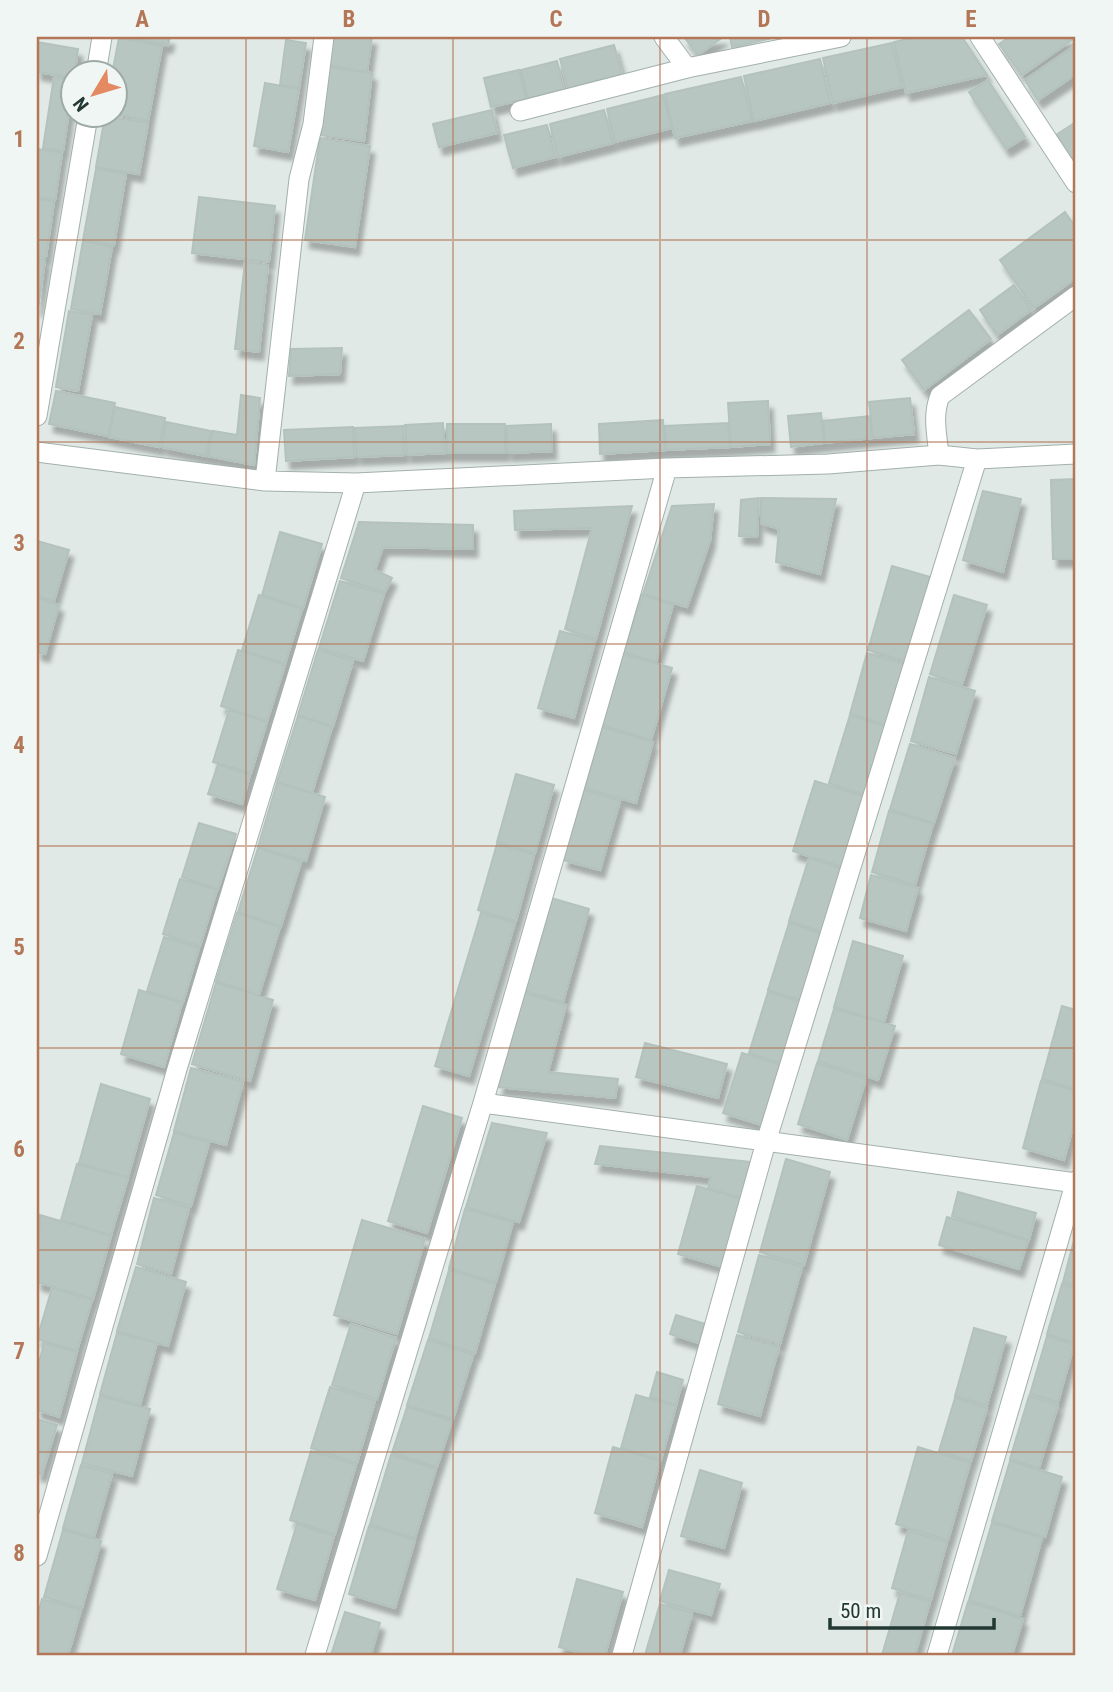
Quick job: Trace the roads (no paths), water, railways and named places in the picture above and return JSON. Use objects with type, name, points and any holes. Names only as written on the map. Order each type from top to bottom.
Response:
[{"type":"street","points":[[98,60],[102,37]]},
{"type":"street","points":[[265,481],[299,179],[313,124],[324,37]]},
{"type":"street","points":[[664,37],[687,68]]},
{"type":"street","points":[[520,111],[687,68],[841,37]]},
{"type":"street","points":[[980,37],[1076,183]]},
{"type":"street","points":[[37,416],[86,130]]},
{"type":"street","points":[[939,456],[936,407],[940,396],[1076,296]]},
{"type":"street","points":[[37,452],[265,481],[356,483],[667,468],[828,464],[939,456],[977,459],[1076,454]]},
{"type":"street","points":[[622,1655],[766,1142],[977,459]]},
{"type":"street","points":[[315,1655],[483,1103],[667,468]]},
{"type":"street","points":[[37,1556],[177,1069],[356,483]]},
{"type":"street","points":[[483,1103],[1076,1183],[937,1655]]}]
